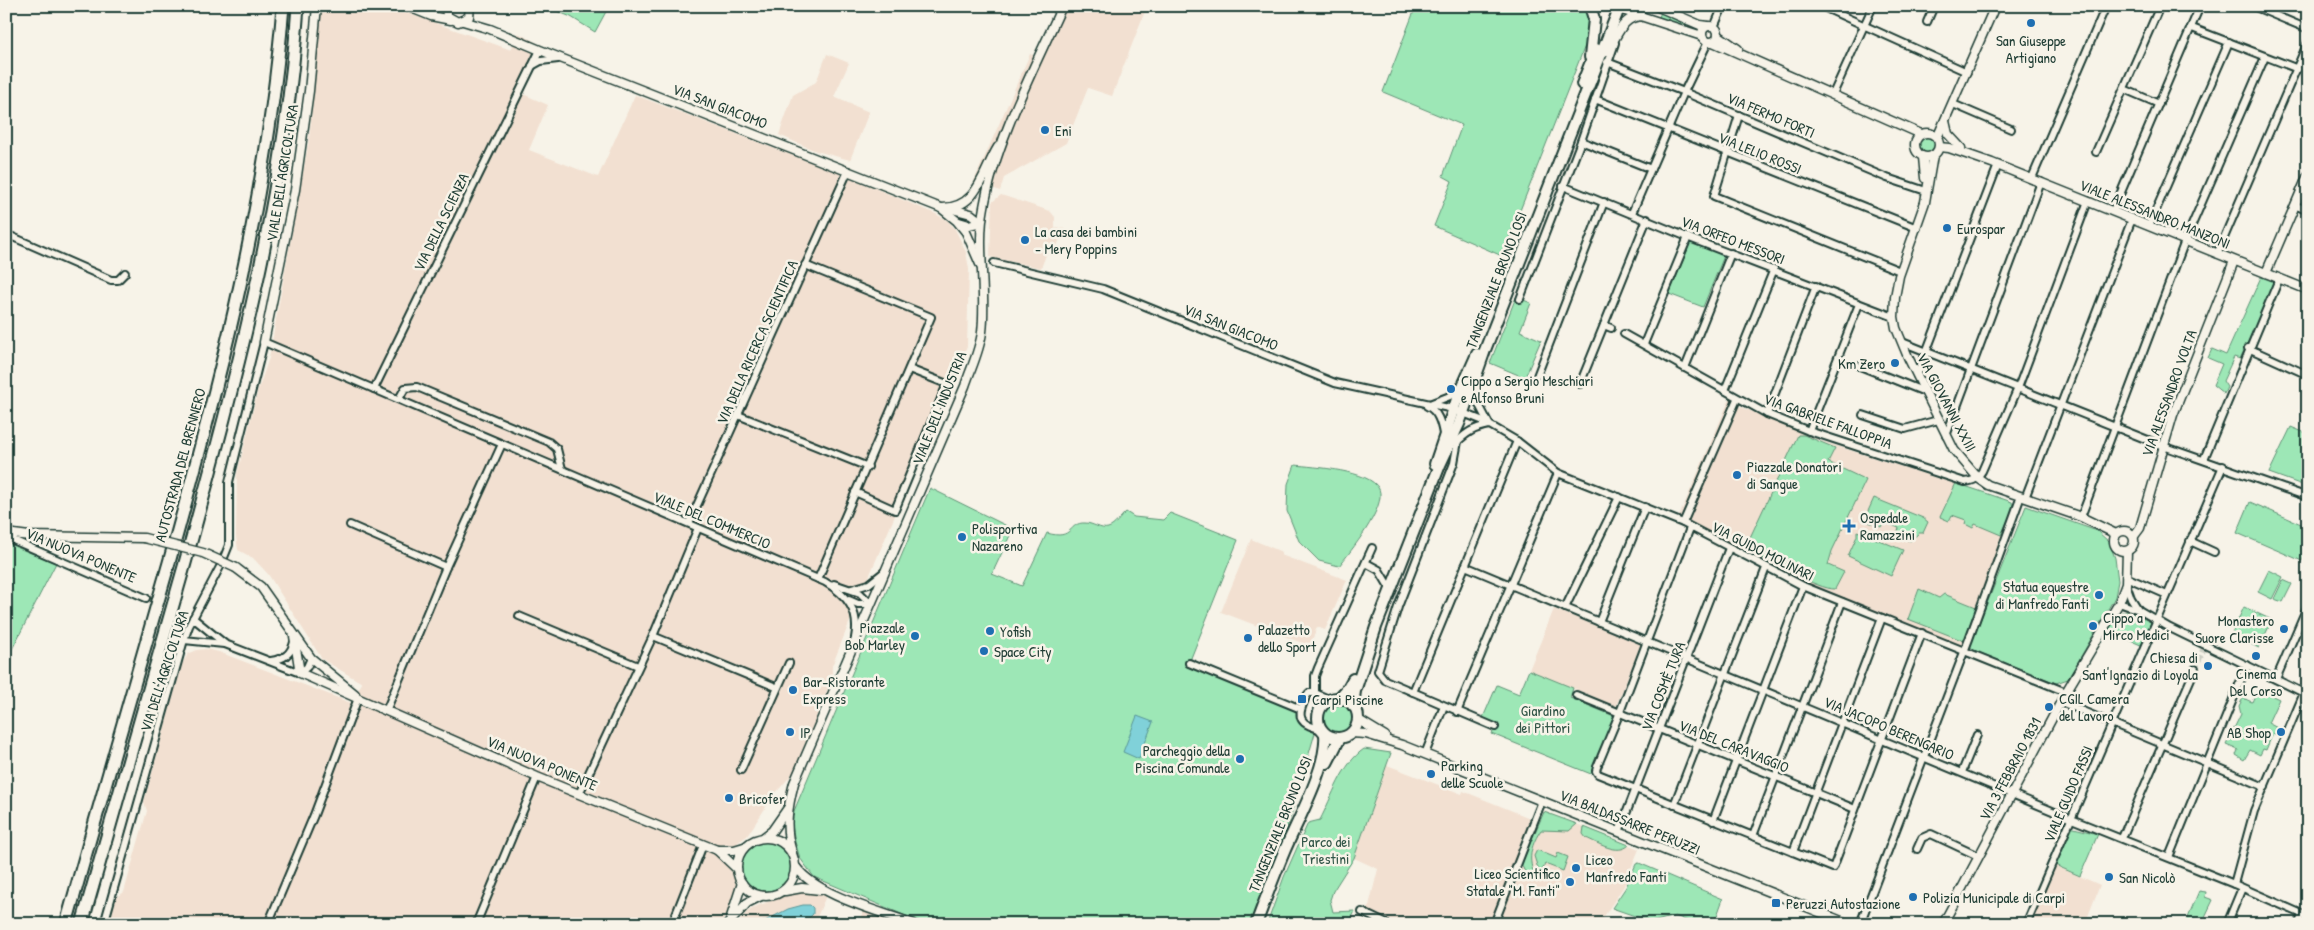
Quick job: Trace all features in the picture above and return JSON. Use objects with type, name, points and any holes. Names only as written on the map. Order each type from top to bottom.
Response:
[{"type":"highway","name":"AUTOSTRADA DEL BRENNERO","points":[[66,924],[208,424],[231,330],[263,170],[283,6]]},
{"type":"highway","name":"AUTOSTRADA DEL BRENNERO","points":[[82,924],[197,520],[243,344],[275,185],[298,6]]},
{"type":"main road","points":[[1589,64],[1594,19],[1590,6]]},
{"type":"main road","name":"TANGENZIALE BRUNO LOSI","points":[[1353,706],[1355,691],[1376,627],[1589,64],[1615,7]]},
{"type":"main road","name":"TANGENZIALE BRUNO LOSI","points":[[1470,380],[1603,60],[1615,7]]},
{"type":"main road","name":"TANGENZIALE BRUNO LOSI","points":[[1334,700],[1353,679],[1388,585],[1445,446]]},
{"type":"main road","points":[[1334,700],[1348,702],[1353,706],[1358,719],[1351,733],[1340,738],[1324,732],[1318,719],[1325,703],[1334,700]]},
{"type":"main road","name":"TANGENZIALE BRUNO LOSI","points":[[1256,924],[1280,860],[1320,768],[1325,748],[1324,732]]},
{"type":"main road","name":"TANGENZIALE BRUNO LOSI","points":[[1262,924],[1332,751],[1340,738]]},
{"type":"street","name":"VIALE DELL'AGRICOLTURA","points":[[264,342],[295,190],[309,91],[317,6]]},
{"type":"street","points":[[406,6],[424,14],[450,20]]},
{"type":"street","name":"VIALE DELL'INDUSTRIA","points":[[792,852],[787,835],[788,808],[794,783],[965,386],[978,351],[983,322],[981,222],[990,180],[1008,130],[1062,6]]},
{"type":"street","points":[[1707,40],[1702,31],[1710,26],[1723,6]]},
{"type":"street","points":[[1821,6],[1967,72]]},
{"type":"street","points":[[1833,94],[1873,6]]},
{"type":"street","points":[[1927,22],[1934,6]]},
{"type":"street","points":[[1884,117],[1908,134],[1917,152],[1923,157],[1933,155],[1936,140],[1995,6]]},
{"type":"street","points":[[2032,178],[2106,6]]},
{"type":"street","points":[[2096,152],[2160,6]]},
{"type":"street","points":[[2113,211],[2200,6]]},
{"type":"street","points":[[2253,6],[2308,28]]},
{"type":"street","points":[[424,14],[440,12],[446,7]]},
{"type":"street","points":[[446,7],[446,14],[450,20]]},
{"type":"street","points":[[1615,7],[1648,17],[1752,58],[1936,140]]},
{"type":"street","points":[[1660,7],[1700,26],[1710,26],[1718,35],[1752,58]]},
{"type":"street","points":[[463,21],[468,17],[470,8]]},
{"type":"street","name":"VIA SAN GIACOMO","points":[[470,8],[490,29]]},
{"type":"street","points":[[1520,299],[1581,141],[1595,99],[1603,60],[1621,26],[1636,16],[1648,17]]},
{"type":"street","name":"VIA SAN GIACOMO","points":[[450,20],[463,21],[490,29],[941,208],[957,221],[966,232],[982,270]]},
{"type":"street","points":[[2192,28],[2298,69]]},
{"type":"street","points":[[1632,212],[1707,40],[1718,35]]},
{"type":"street","points":[[2149,226],[2229,42]]},
{"type":"street","points":[[2217,254],[2288,93],[2308,42]]},
{"type":"street","name":"VIA DELLA SCIENZA","points":[[374,389],[540,50]]},
{"type":"street","points":[[2081,517],[2184,241],[2265,57]]},
{"type":"street","points":[[532,67],[542,61],[562,59]]},
{"type":"street","name":"VIA FERMO FORTI","points":[[1603,60],[1684,92],[1887,178],[1926,191]]},
{"type":"street","points":[[2124,89],[2159,104]]},
{"type":"street","name":"VIA LELIO ROSSI","points":[[1595,99],[1916,228]]},
{"type":"street","points":[[1953,104],[2011,129]]},
{"type":"street","points":[[1738,116],[1714,196],[1900,271]]},
{"type":"street","points":[[1945,121],[1948,134],[1961,148]]},
{"type":"street","points":[[951,208],[964,203],[972,196],[1008,130]]},
{"type":"street","points":[[1914,143],[1921,134]]},
{"type":"street","name":"VIALE ALESSANDRO MANZONI","points":[[1936,140],[1961,148],[1995,164]]},
{"type":"street","name":"VIALE ALESSANDRO MANZONI","points":[[1936,140],[1949,148],[2032,178],[2308,290]]},
{"type":"street","points":[[1581,141],[1651,169]]},
{"type":"street","name":"VIA GIOVANNI XXIII","points":[[1933,155],[1925,202],[1900,271],[1895,297],[1894,317],[1902,342],[1917,376],[1946,436],[1960,460],[1978,478],[1988,485],[2081,517],[2116,534]]},
{"type":"street","name":"VIA GIOVANNI XXIII","points":[[1923,157],[1926,191]]},
{"type":"street","points":[[1917,376],[1928,352],[1995,164]]},
{"type":"street","name":"VIA DELLA RICERCA SCIENTIFICA","points":[[689,523],[848,171]]},
{"type":"street","points":[[2266,273],[2308,176]]},
{"type":"street","points":[[1946,436],[2042,182]]},
{"type":"street","name":"VIA ORFEO MESSORI","points":[[1563,186],[1894,317]]},
{"type":"street","points":[[1978,478],[2018,388],[2088,201]]},
{"type":"street","points":[[1537,376],[1604,202]]},
{"type":"street","points":[[2295,206],[2308,211]]},
{"type":"street","name":"VIA SAN GIACOMO","points":[[941,208],[951,208],[971,214],[981,222]]},
{"type":"street","points":[[1580,384],[1647,219]]},
{"type":"street","points":[[1860,924],[1923,756],[2132,219]]},
{"type":"street","points":[[957,221],[969,225],[981,222]]},
{"type":"street","points":[[6,234],[112,280],[118,280],[125,273]]},
{"type":"street","points":[[1644,344],[1688,237]]},
{"type":"street","points":[[1685,368],[1731,253]]},
{"type":"street","name":"VIA ALESSANDRO VOLTA","points":[[2134,536],[2140,528],[2163,446],[2179,398],[2234,261]]},
{"type":"street","name":"VIA SAN GIACOMO","points":[[994,263],[1103,289],[1324,380],[1458,411]]},
{"type":"street","points":[[805,265],[931,317],[818,579]]},
{"type":"street","points":[[1725,390],[1774,269]]},
{"type":"street","points":[[2204,459],[2248,348],[2279,279]]},
{"type":"street","points":[[1767,414],[1816,286]]},
{"type":"street","points":[[1809,431],[1859,304]]},
{"type":"street","points":[[1604,325],[1611,328]]},
{"type":"street","name":"VIA GABRIELE FALLOPPIA","points":[[1624,334],[1725,390],[1737,399],[1767,414],[1809,431],[1965,482],[1978,478]]},
{"type":"street","name":"VIALE DEL COMMERCIO","points":[[264,342],[825,582],[848,599]]},
{"type":"street","name":"VIA DELL'AGRICOLTURA","points":[[104,924],[184,640],[192,618],[221,565],[229,544],[231,471],[264,342]]},
{"type":"street","points":[[1902,342],[2163,446],[2308,497]]},
{"type":"street","points":[[2248,348],[2308,375]]},
{"type":"street","points":[[1860,366],[1925,392]]},
{"type":"street","points":[[855,492],[895,510],[948,384],[909,369]]},
{"type":"street","points":[[1470,380],[1476,399],[1490,425],[1466,432],[1458,441],[1445,446],[1443,434],[1433,408],[1416,401],[1441,402],[1470,380]]},
{"type":"street","points":[[399,399],[405,388],[417,387],[549,442],[557,449],[562,469]]},
{"type":"street","points":[[1683,523],[1737,399]]},
{"type":"street","name":"VIA GUIDO MOLINARI","points":[[1458,411],[1490,425],[1517,441],[1558,473],[1683,523],[1803,586],[2066,692]]},
{"type":"street","points":[[738,415],[868,466]]},
{"type":"street","points":[[1863,415],[1905,429],[1937,417]]},
{"type":"street","points":[[1458,441],[1454,463],[1393,622],[1380,662],[1379,675],[1385,680],[1496,727]]},
{"type":"street","points":[[1413,692],[1517,441]]},
{"type":"street","points":[[386,711],[446,566],[502,444]]},
{"type":"street","name":"VIALE GUIDO FASSI","points":[[2026,924],[2223,466]]},
{"type":"street","points":[[1457,712],[1558,473]]},
{"type":"street","points":[[1565,608],[1619,496]]},
{"type":"street","points":[[1600,622],[1645,507]]},
{"type":"street","points":[[350,524],[446,566]]},
{"type":"street","points":[[579,794],[653,636],[698,528]]},
{"type":"street","points":[[1690,528],[1596,770],[1598,774],[1833,868],[1922,633]]},
{"type":"street","points":[[2121,530],[2128,531],[2134,536],[2133,548],[2124,551],[2116,547],[2114,541],[2116,534],[2121,530]]},
{"type":"street","name":"VIA NUOVA PONENTE","points":[[6,533],[29,536],[144,538],[203,553],[236,568],[261,587],[310,658],[344,684],[358,698]]},
{"type":"street","name":"VIA NUOVA PONENTE","points":[[6,538],[146,598]]},
{"type":"street","points":[[2190,541],[2214,552]]},
{"type":"street","points":[[1314,692],[1315,676],[1318,668],[1372,548]]},
{"type":"street","name":"VIA COSMÈ TURA","points":[[1619,832],[1729,548]]},
{"type":"street","points":[[2124,551],[2126,581],[2131,598],[2139,610]]},
{"type":"street","points":[[1366,563],[1379,570],[1388,585]]},
{"type":"street","name":"VIA JACOPO BERENGARIO","points":[[1465,566],[2070,818],[2234,884],[2302,914],[2298,924]]},
{"type":"street","points":[[1674,805],[1766,568]]},
{"type":"street","points":[[850,590],[869,584],[884,572]]},
{"type":"street","points":[[2126,581],[2167,595]]},
{"type":"street","points":[[2119,603],[2126,581]]},
{"type":"street","points":[[825,582],[864,596],[871,604]]},
{"type":"street","points":[[1713,821],[1803,586]]},
{"type":"street","points":[[848,599],[858,604],[871,604]]},
{"type":"street","points":[[848,599],[856,623],[853,644]]},
{"type":"street","points":[[1753,836],[1842,602]]},
{"type":"street","points":[[2119,603],[2146,614]]},
{"type":"street","points":[[2119,603],[2139,610],[2204,647],[2306,694],[2254,811],[2234,884]]},
{"type":"street","name":"VIA 3 FEBBRAIO 1831","points":[[1943,924],[2066,692],[2119,603]]},
{"type":"street","points":[[2276,679],[2308,605]]},
{"type":"street","points":[[2113,611],[2130,609]]},
{"type":"street","points":[[519,616],[638,666]]},
{"type":"street","points":[[192,618],[225,644]]},
{"type":"street","points":[[1793,852],[1882,618]]},
{"type":"street","points":[[271,661],[288,654],[294,645],[294,636]]},
{"type":"street","points":[[294,636],[300,673]]},
{"type":"street","points":[[653,636],[776,688]]},
{"type":"street","points":[[184,640],[225,644]]},
{"type":"street","name":"VIA NUOVA PONENTE","points":[[225,644],[300,673],[579,794],[703,845],[717,850],[734,850],[744,847]]},
{"type":"street","points":[[300,673],[307,667],[310,658]]},
{"type":"street","points":[[741,770],[776,688],[783,679],[789,663]]},
{"type":"street","points":[[1189,663],[1301,709]]},
{"type":"street","points":[[2169,857],[2246,665]]},
{"type":"street","points":[[2122,838],[2195,669]]},
{"type":"street","points":[[325,684],[328,673]]},
{"type":"street","points":[[1324,732],[1302,722],[1300,716],[1301,709],[1308,694],[1314,692],[1334,700]]},
{"type":"street","name":"VIA DEL CARAVAGGIO","points":[[1576,695],[1855,809]]},
{"type":"street","points":[[268,924],[314,815],[358,698]]},
{"type":"street","points":[[2061,702],[2265,786]]},
{"type":"street","points":[[1425,754],[1444,706]]},
{"type":"street","name":"VIA BALDASSARRE PERUZZI","points":[[1358,719],[1402,745]]},
{"type":"street","name":"VIA BALDASSARRE PERUZZI","points":[[1351,733],[1366,734],[1402,745],[1848,924]]},
{"type":"street","points":[[1962,772],[1978,735]]},
{"type":"street","points":[[476,924],[537,776]]},
{"type":"street","points":[[1494,924],[1542,801]]},
{"type":"street","name":"VIALE DELL'INDUSTRIA","points":[[762,837],[772,831],[788,808]]},
{"type":"street","points":[[1917,848],[1922,838],[1930,834],[1978,856]]},
{"type":"street","points":[[825,891],[802,888],[780,892],[771,896],[761,896],[750,891],[742,883],[737,869],[738,857],[744,847],[755,839],[762,837],[779,840],[792,852],[796,867],[807,880],[825,891],[914,924]]},
{"type":"street","points":[[672,924],[703,845]]},
{"type":"street","name":"VIA NUOVA PONENTE","points":[[717,850],[737,869]]},
{"type":"street","points":[[780,892],[792,882],[796,867]]},
{"type":"street","points":[[729,922],[742,883]]},
{"type":"street","points":[[2227,924],[2242,888]]},
{"type":"street","points":[[729,922],[747,903],[761,896]]},
{"type":"street","points":[[1362,912],[1388,924]]},
{"type":"shaded area","points":[[322,6],[388,6],[511,50],[518,33],[545,47],[523,94],[548,105],[529,150],[598,177],[635,95],[841,174],[936,214],[948,221],[955,229],[966,252],[969,269],[967,347],[850,621],[832,666],[832,679],[793,773],[774,795],[747,836],[734,845],[723,843],[718,857],[728,865],[734,876],[737,888],[733,903],[721,924],[108,924],[115,899],[124,892],[147,811],[144,802],[182,664],[188,654],[206,649],[219,652],[351,703],[362,683],[322,659],[268,574],[253,558],[238,550],[236,536],[237,475],[258,390],[269,358],[309,140]]},
{"type":"shaded area","points":[[1059,6],[1147,6],[1112,96],[1088,88],[1066,143],[1004,178],[1000,191],[974,181],[1030,54],[1037,57]]},
{"type":"shaded area","points":[[827,54],[849,63],[834,97],[869,112],[850,160],[816,151],[779,135],[793,95],[816,82]]},
{"type":"shaded area","name":"La casa dei bambini - Mery Poppins","points":[[1001,195],[1050,211],[1055,217],[1055,227],[1065,229],[1055,250],[1048,250],[1041,268],[990,257],[992,202]]},
{"type":"shaded area","name":"Ospedale Ramazzini","points":[[1730,398],[1739,406],[1821,441],[2012,502],[2011,506],[2014,513],[1961,647],[1825,596],[1678,519]]},
{"type":"shaded area","points":[[1251,539],[1282,552],[1281,555],[1347,580],[1325,630],[1317,627],[1310,646],[1221,612]]},
{"type":"shaded area","points":[[1554,609],[1641,644],[1616,706],[1529,670]]},
{"type":"shaded area","points":[[1387,765],[1462,794],[1463,791],[1530,818],[1490,924],[1398,924],[1368,910],[1378,869],[1354,858]]},
{"type":"shaded area","name":"Liceo Manfredo Fanti","points":[[1544,811],[1639,849],[1624,886],[1599,924],[1499,924]]},
{"type":"shaded area","points":[[2054,865],[2100,885],[2085,924],[2029,924]]},
{"type":"shaded area","points":[[805,892],[826,896],[814,924],[737,924],[747,912],[757,906],[790,894]]},
{"type":"shaded area","points":[[864,910],[904,924],[859,924]]},
{"type":"green space","points":[[609,6],[595,32],[571,17],[547,7]]},
{"type":"green space","points":[[1416,6],[1580,6],[1586,11],[1589,18],[1590,33],[1502,256],[1434,226],[1452,181],[1443,176],[1462,125],[1383,92]]},
{"type":"green space","points":[[1661,12],[1698,27],[1696,32],[1659,17]]},
{"type":"green space","points":[[1927,135],[1933,138],[1936,144],[1933,150],[1927,153],[1921,150],[1918,144],[1921,138]]},
{"type":"green space","points":[[1692,239],[1726,251],[1703,307],[1669,294]]},
{"type":"green space","points":[[2261,277],[2275,282],[2240,359],[2234,357],[2223,381],[2227,387],[2224,394],[2213,385],[2222,364],[2208,358],[2212,349],[2226,355]]},
{"type":"green space","points":[[1516,297],[1531,303],[1520,331],[1541,340],[1526,375],[1528,379],[1490,363]]},
{"type":"green space","points":[[2291,427],[2308,434],[2308,487],[2269,473]]},
{"type":"green space","points":[[1798,435],[1804,435],[1835,448],[1828,462],[1866,480],[1832,551],[1828,565],[1844,572],[1835,589],[1817,585],[1792,573],[1748,550],[1746,546]]},
{"type":"green space","points":[[1295,465],[1327,468],[1353,474],[1374,483],[1379,489],[1378,507],[1373,518],[1339,566],[1319,561],[1299,541],[1287,511],[1288,484]]},
{"type":"green space","points":[[1956,483],[2012,502],[2013,509],[2001,535],[1975,524],[1973,528],[1965,524],[1966,520],[1952,515],[1949,521],[1940,517]]},
{"type":"green space","points":[[930,488],[1013,529],[992,574],[1022,586],[1047,533],[1062,535],[1080,523],[1108,528],[1126,512],[1134,517],[1163,520],[1170,513],[1238,540],[1189,663],[1298,710],[1299,721],[1312,727],[1315,733],[1289,822],[1251,924],[925,924],[814,877],[800,858],[792,825],[794,811]]},
{"type":"green space","points":[[1874,498],[1923,518],[1928,522],[1923,533],[1919,533],[1910,541],[1897,535],[1899,528],[1884,522],[1881,527],[1864,520]]},
{"type":"green space","points":[[2250,502],[2308,527],[2308,547],[2302,561],[2237,533]]},
{"type":"green space","points":[[2026,506],[2097,531],[2109,542],[2115,558],[2118,581],[2115,597],[2068,679],[2056,683],[1974,650],[1970,646]]},
{"type":"green space","points":[[1857,531],[1903,550],[1891,576],[1848,556],[1857,536]]},
{"type":"green space","points":[[6,535],[14,539],[11,545],[56,563],[6,661]]},
{"type":"green space","points":[[2269,570],[2283,577],[2272,599],[2258,592]]},
{"type":"green space","points":[[2283,580],[2292,584],[2283,602],[2274,599]]},
{"type":"green space","points":[[1919,589],[1939,598],[1944,594],[1976,607],[1964,641],[1908,619]]},
{"type":"green space","points":[[2244,607],[2272,620],[2259,648],[2231,635]]},
{"type":"green space","points":[[2129,612],[2153,623],[2143,646],[2106,630],[2113,615]]},
{"type":"green space","name":"Giardino dei Pittori","points":[[1529,670],[1573,688],[1570,698],[1614,716],[1591,774],[1492,734],[1496,725],[1482,720],[1497,685],[1519,694]]},
{"type":"green space","points":[[2258,689],[2279,699],[2268,723],[2281,730],[2278,730],[2278,735],[2273,733],[2266,750],[2263,749],[2260,755],[2250,750],[2244,760],[2236,755],[2238,750],[2226,745],[2241,714],[2239,706],[2243,698],[2252,702]]},
{"type":"green space","points":[[1338,702],[1344,703],[1349,707],[1353,712],[1353,724],[1349,729],[1344,733],[1338,734],[1332,733],[1327,729],[1323,724],[1322,718],[1323,712],[1327,707],[1332,703]]},
{"type":"green space","name":"Parco dei Triestini","points":[[1364,749],[1391,753],[1354,858],[1333,891],[1330,900],[1333,912],[1355,911],[1349,924],[1267,924],[1284,877],[1308,823],[1320,820],[1344,772],[1356,755]]},
{"type":"green space","points":[[1544,812],[1577,824],[1569,831],[1541,830],[1535,840],[1531,856],[1534,873],[1533,876],[1527,876],[1521,864]]},
{"type":"green space","points":[[1584,827],[1629,845],[1624,848],[1614,849],[1602,845],[1586,838],[1583,834]]},
{"type":"green space","points":[[2070,827],[2098,834],[2080,876],[2055,865]]},
{"type":"green space","points":[[761,841],[771,841],[784,848],[791,861],[791,871],[784,884],[771,891],[761,891],[752,887],[745,880],[741,871],[741,861],[745,852],[752,845]]},
{"type":"green space","points":[[1537,850],[1556,858],[1558,853],[1568,857],[1563,871],[1545,864],[1540,875],[1534,856]]},
{"type":"green space","points":[[1639,863],[1723,899],[1714,924],[1696,924],[1675,916],[1652,922],[1612,908],[1626,887],[1636,864]]},
{"type":"green space","points":[[2199,891],[2206,892],[2205,897],[2213,900],[2204,919],[2209,924],[2185,924]]},
{"type":"water","points":[[1137,716],[1153,722],[1139,759],[1123,752]]},
{"type":"water","points":[[810,905],[813,908],[813,914],[803,924],[759,924],[788,909]]},
{"type":"tunnel","points":[[2195,669],[2203,650]]},
{"type":"place","name":"San Giuseppe Artigiano","points":[[2031,23]]},
{"type":"place","name":"Eni","points":[[1045,130]]},
{"type":"place","name":"Eurospar","points":[[1947,228]]},
{"type":"place","name":"La casa dei bambini - Mery Poppins","points":[[1025,240]]},
{"type":"place","name":"Km Zero","points":[[1895,363]]},
{"type":"place","name":"Cippo a Sergio Meschiari e Alfonso Bruni","points":[[1451,389]]},
{"type":"place","name":"Piazzale Donatori di Sangue","points":[[1737,475]]},
{"type":"place","name":"Ospedale Ramazzini","points":[[1849,526]]},
{"type":"place","name":"Polisportiva Nazareno","points":[[962,537]]},
{"type":"place","name":"Statua equestre di Manfredo Fanti","points":[[2099,595]]},
{"type":"place","name":"Cippo a Mirco Medici","points":[[2093,626]]},
{"type":"place","name":"Monastero Suore Clarisse","points":[[2284,629]]},
{"type":"place","name":"Yofish","points":[[990,631]]},
{"type":"place","name":"Piazzale Bob Marley","points":[[915,636]]},
{"type":"place","name":"Palazetto dello Sport","points":[[1248,638]]},
{"type":"place","name":"Space City","points":[[984,651]]},
{"type":"place","name":"Cinema Del Corso","points":[[2256,656]]},
{"type":"place","name":"Chiesa di Sant'Ignazio di Loyola","points":[[2208,666]]},
{"type":"place","name":"Bar-Ristorante Express","points":[[793,690]]},
{"type":"place","name":"Carpi Piscine","points":[[1302,699]]},
{"type":"place","name":"CGIL Camera del Lavoro","points":[[2049,707]]},
{"type":"place","name":"IP","points":[[790,732]]},
{"type":"place","name":"AB Shop","points":[[2281,732]]},
{"type":"place","name":"Parcheggio della Piscina Comunale","points":[[1240,759]]},
{"type":"place","name":"Parking delle Scuole","points":[[1431,774]]},
{"type":"place","name":"Bricofer","points":[[729,798]]},
{"type":"place","name":"Liceo Manfredo Fanti","points":[[1576,868]]},
{"type":"place","name":"San Nicolò","points":[[2109,877]]},
{"type":"place","name":"Liceo Scientifico Statale \"M. Fanti\"","points":[[1570,882]]},
{"type":"place","name":"Polizia Municipale di Carpi","points":[[1913,897]]},
{"type":"place","name":"Peruzzi Autostazione","points":[[1776,903]]}]
